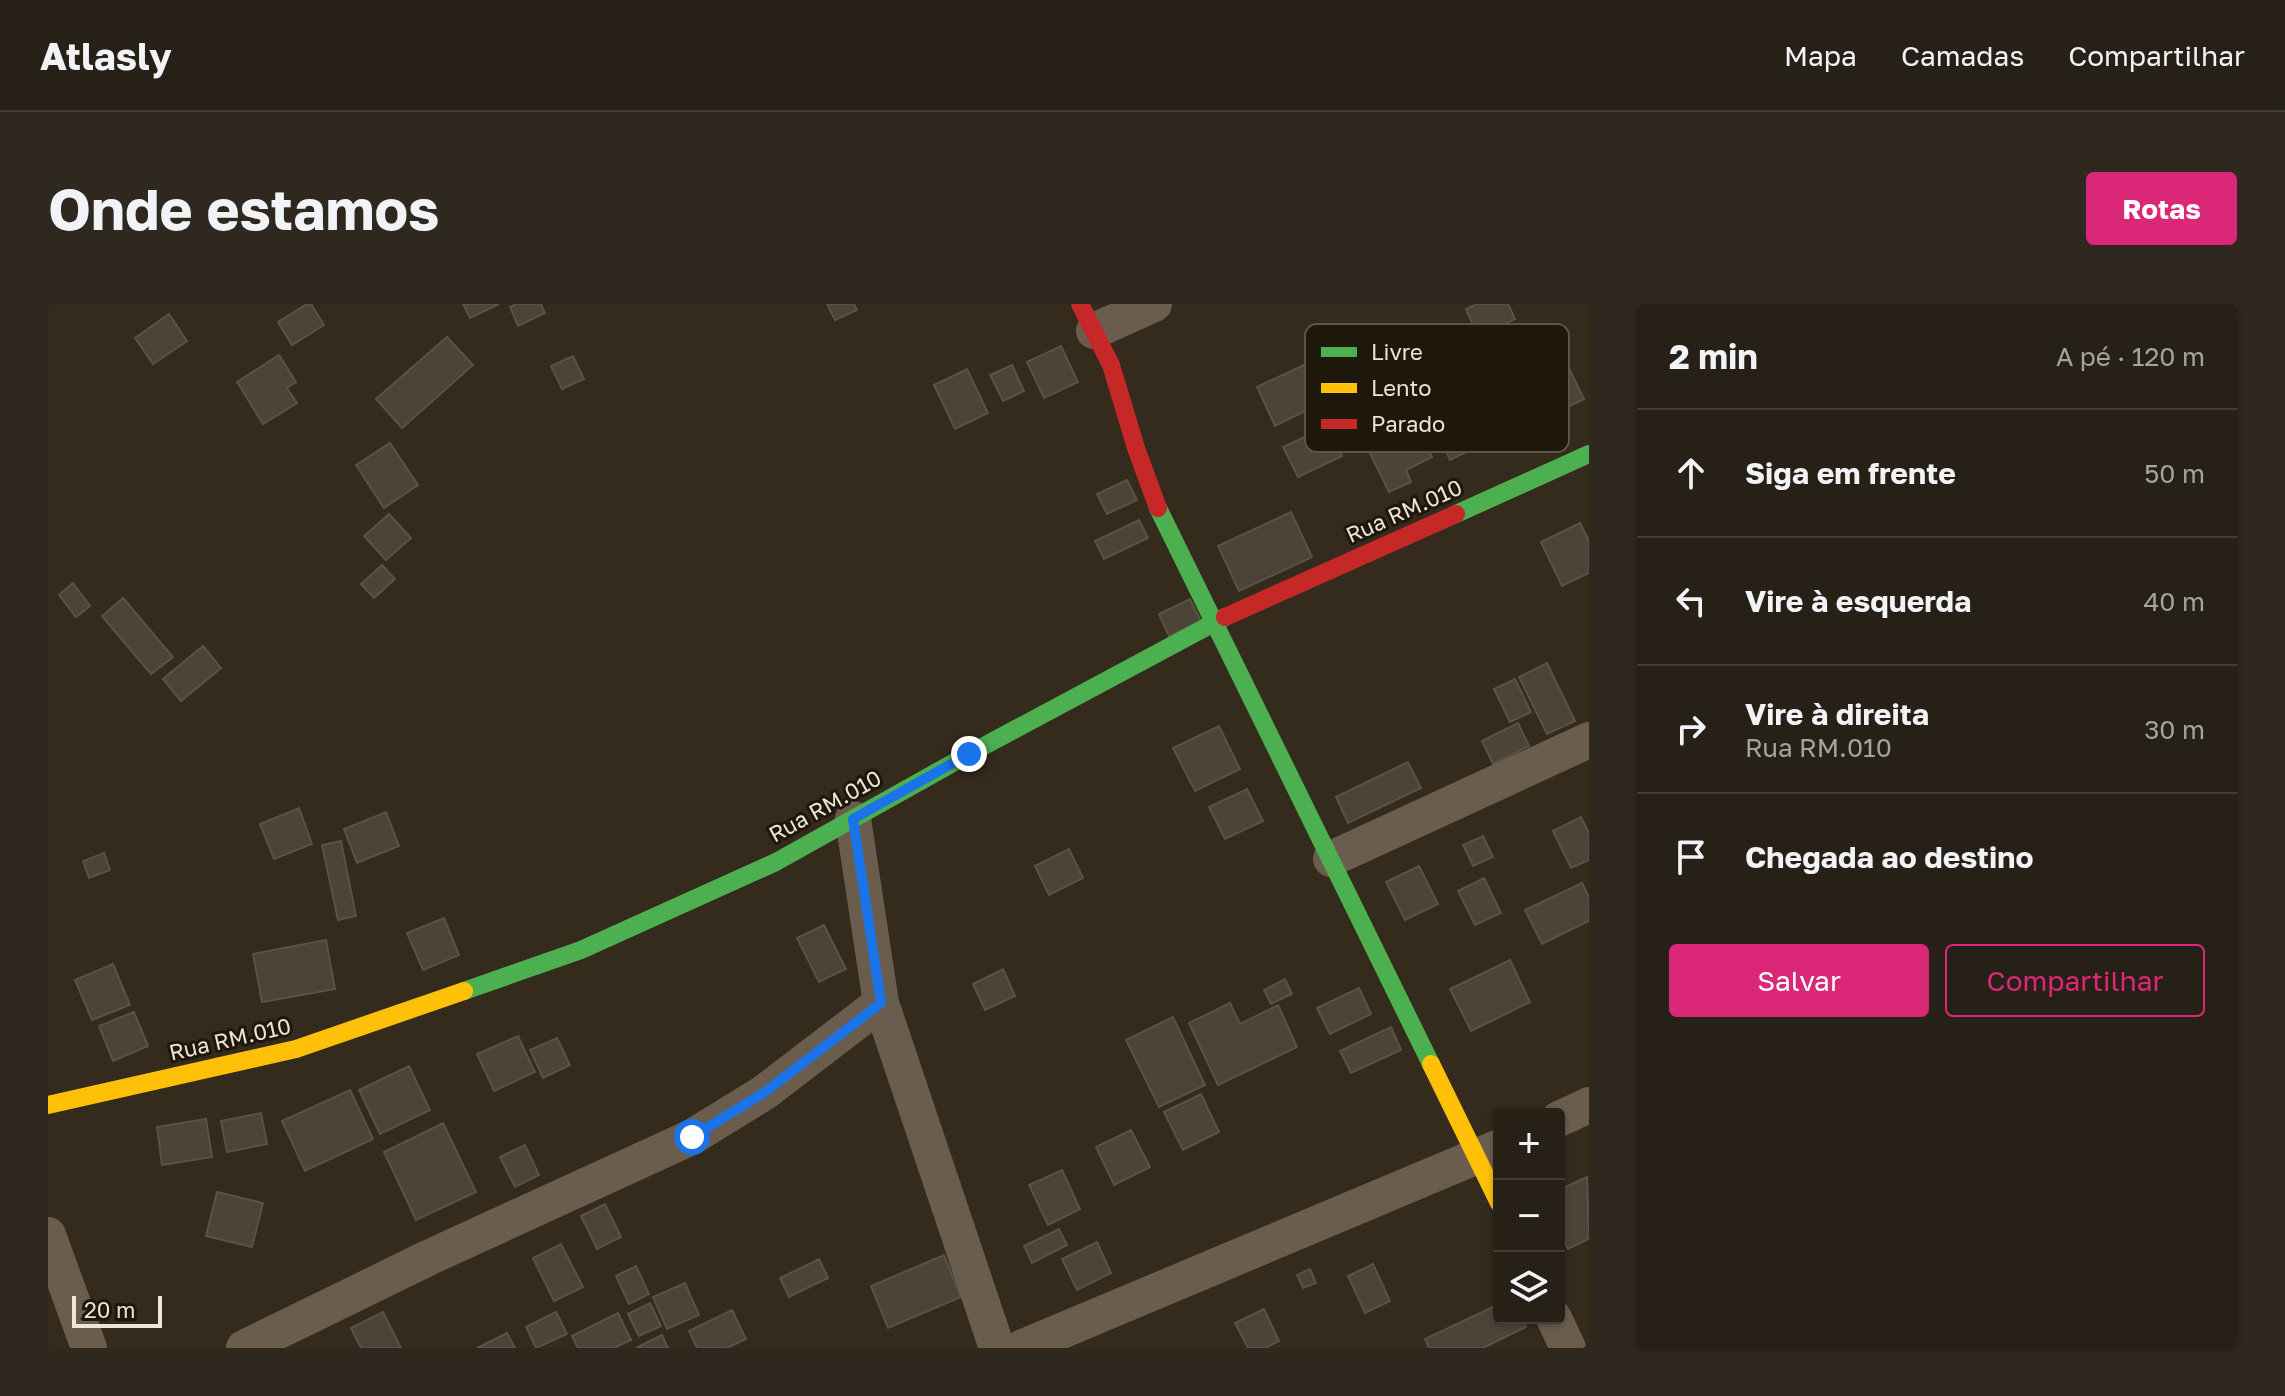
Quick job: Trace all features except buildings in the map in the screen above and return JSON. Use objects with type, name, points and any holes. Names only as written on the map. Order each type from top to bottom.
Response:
[{"type":"street","points":[[1154,304],[1087,317],[1111,365],[1160,514],[1331,859],[1488,1152],[1494,1180]]},
{"type":"street","name":"Rua RM.010","points":[[48,1105],[296,1049],[581,950],[776,862],[1215,621],[1589,454]]},
{"type":"street","points":[[1331,859],[1589,740]]},
{"type":"street","points":[[853,819],[881,1003],[997,1348]]},
{"type":"street","points":[[244,1348],[430,1257],[692,1137],[765,1092],[881,1003]]},
{"type":"street","points":[[1565,1116],[1589,1105]]},
{"type":"street","points":[[1021,1348],[1488,1152]]},
{"type":"street","points":[[48,1235],[89,1348]]},
{"type":"street","points":[[1557,1324],[1568,1348]]},
{"type":"traffic: fast","points":[[1456,514],[1589,454]]},
{"type":"traffic: fast","points":[[1158,508],[1431,1064]]},
{"type":"traffic: fast","points":[[464,991],[581,950],[776,862],[1225,617]]},
{"type":"traffic: slow","points":[[48,1105],[296,1049],[464,991]]},
{"type":"traffic: slow","points":[[1431,1064],[1493,1191]]},
{"type":"traffic: jam","points":[[1080,304],[1111,365],[1158,508]]},
{"type":"traffic: jam","points":[[1225,617],[1456,514]]},
{"type":"route","points":[[692,1137],[765,1092],[881,1003],[853,819],[969,754]]}]
